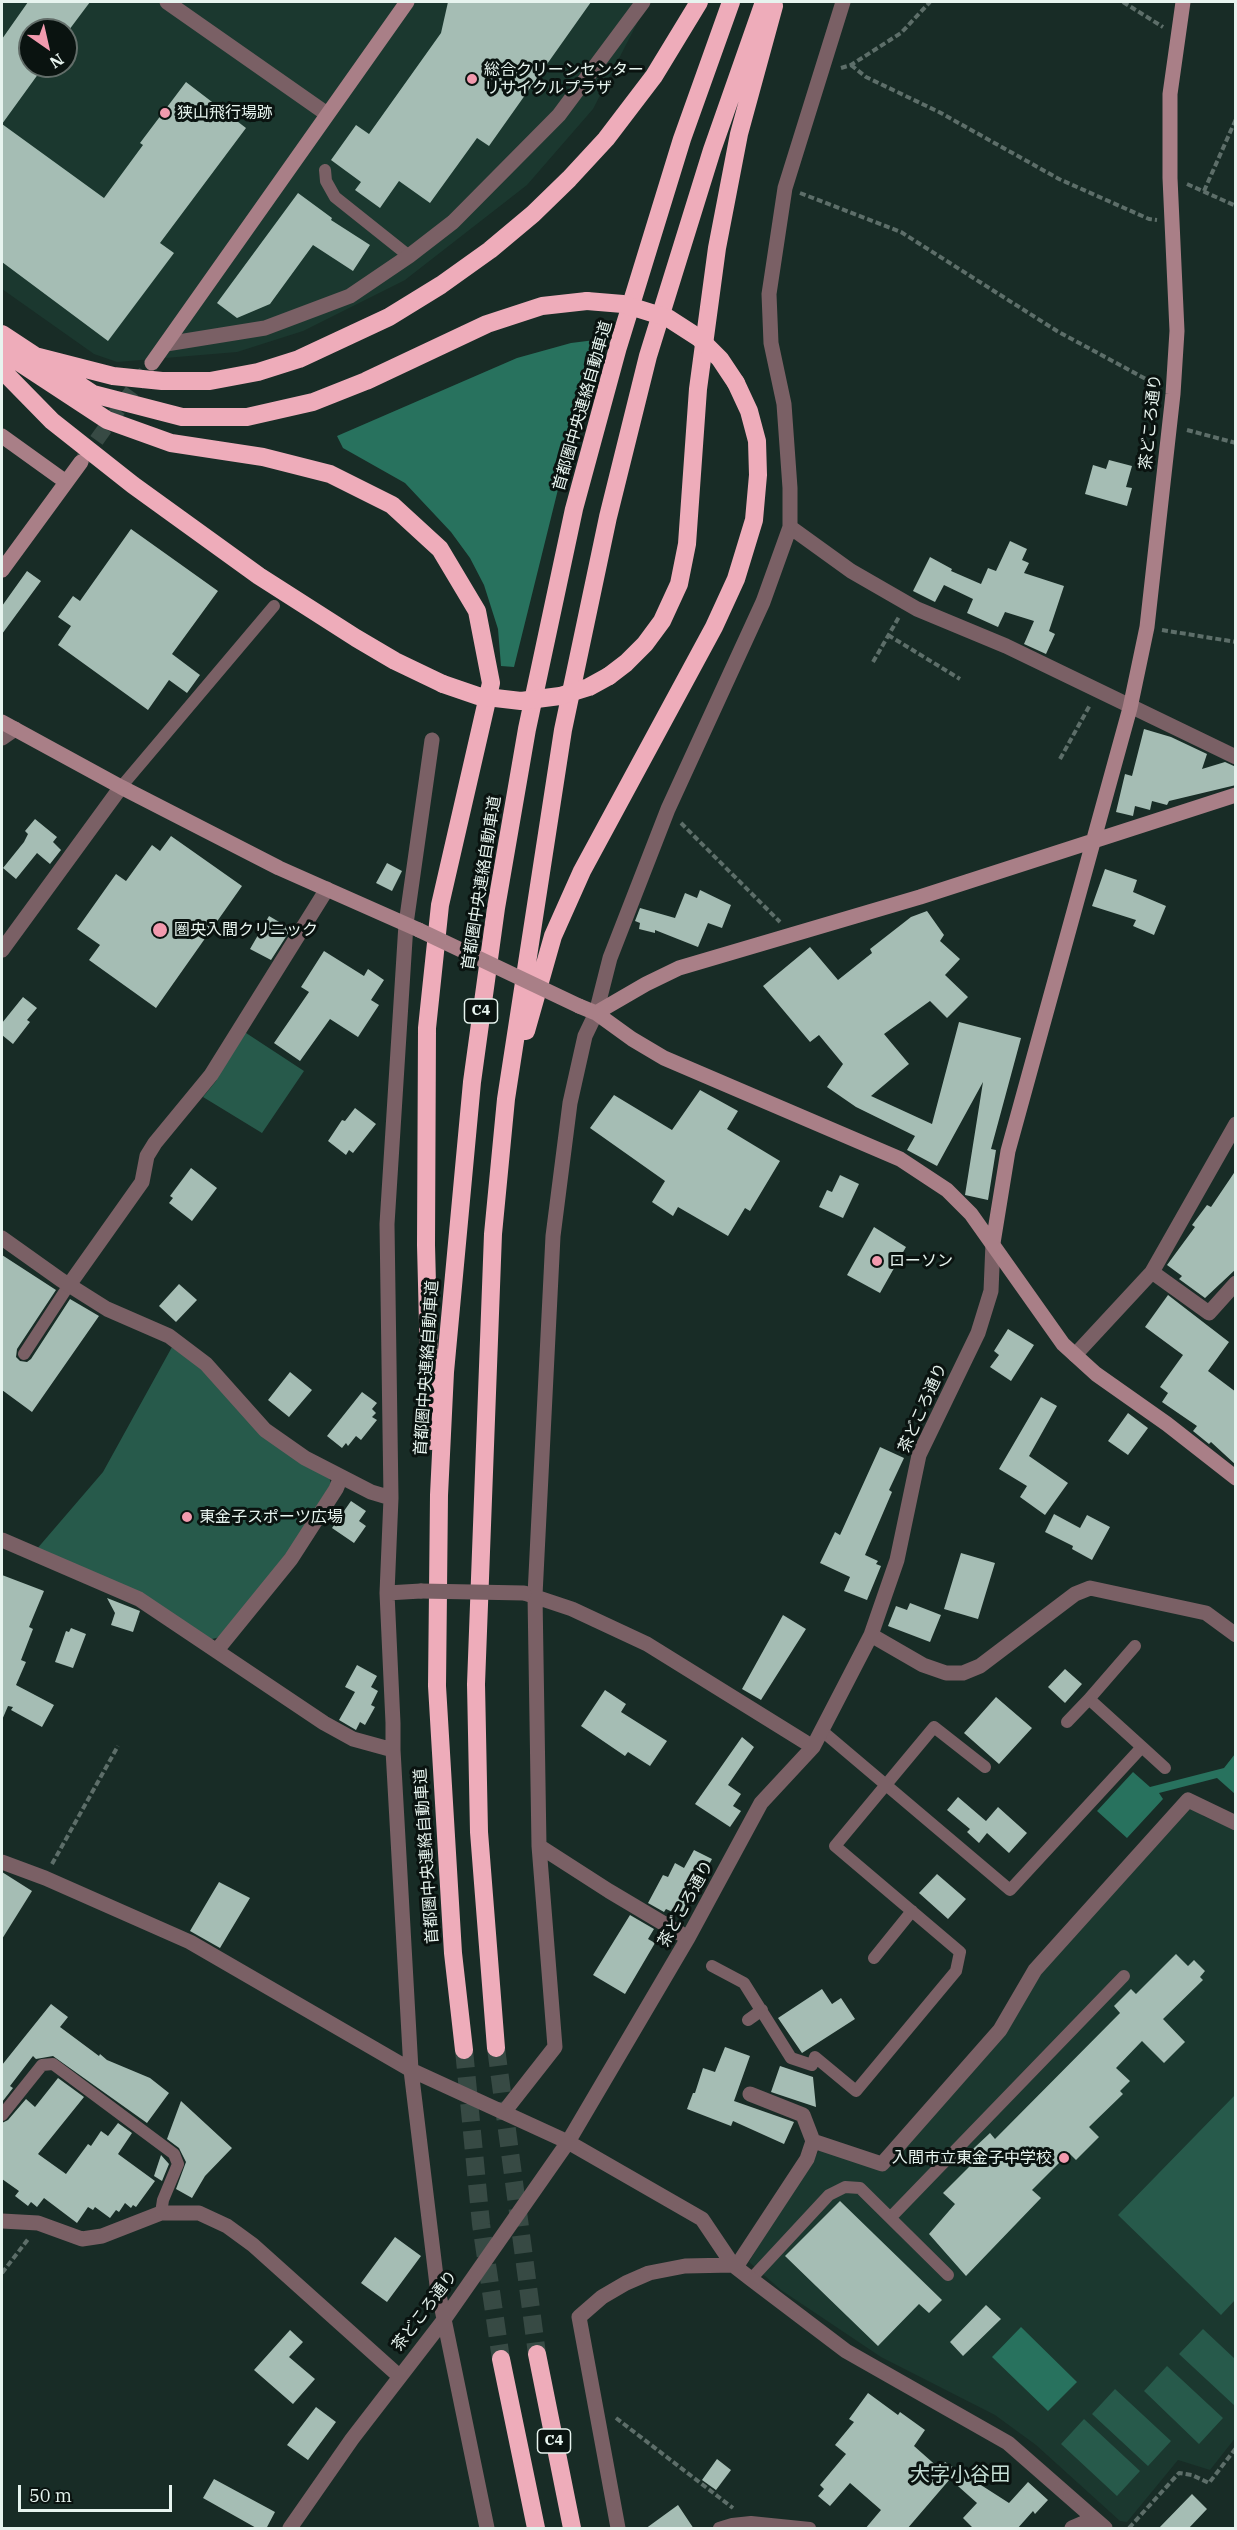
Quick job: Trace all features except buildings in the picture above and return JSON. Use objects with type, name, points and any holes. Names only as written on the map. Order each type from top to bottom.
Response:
[{"type":"highway","points":[[31,355],[113,376],[162,381],[210,381],[258,372],[299,359],[389,317],[441,285],[490,250],[533,214],[569,179],[606,139],[654,76],[699,2]]},
{"type":"highway","name":"首都圏中央連絡自動車道","points":[[464,2050],[453,1953],[437,1686],[439,1495],[445,1372],[472,1082],[498,897],[527,729],[574,509],[618,347],[672,172],[731,2]]},
{"type":"highway","name":"C4","points":[[496,2048],[479,1832],[476,1684],[492,1267],[506,1099],[563,730],[608,517],[652,345],[712,150],[764,2]]},
{"type":"highway","points":[[2,370],[52,421],[133,484],[259,576],[366,644],[443,684],[478,696],[521,701],[560,696],[589,687],[626,663],[645,644],[662,621],[679,585],[687,544],[698,389],[717,248],[739,134],[775,2]]},
{"type":"highway","points":[[2,334],[93,394],[182,417],[247,417],[324,398],[366,381],[487,324],[542,306],[586,301],[623,304],[668,318],[699,338],[720,359],[736,383],[749,411],[757,441],[758,475],[754,520],[736,579],[714,627],[582,871],[553,936],[506,1099]]},
{"type":"highway","points":[[2,351],[107,420],[171,442],[263,457],[330,474],[392,505],[440,549],[477,611],[491,683],[440,905],[428,1028],[426,1245],[437,1686]]},
{"type":"highway","name":"C4","points":[[537,2354],[572,2529]]},
{"type":"highway","name":"C4","points":[[501,2359],[536,2529]]},
{"type":"street","points":[[167,2],[327,114]]},
{"type":"street","points":[[152,363],[407,2]]},
{"type":"street","points":[[166,344],[265,328],[350,296],[409,256],[453,222],[559,115],[643,2]]},
{"type":"street","points":[[504,2112],[555,2047],[539,1846],[529,1594],[553,1236],[570,1103],[585,1036],[596,1013],[610,958],[668,810],[762,602],[790,528],[790,488],[784,404],[771,343],[770,294],[785,188],[843,2]]},
{"type":"street","name":"茶どころ通り","points":[[290,2529],[399,2376],[443,2321],[568,2142],[688,1938],[761,1803],[813,1747],[871,1635],[897,1560],[919,1455],[978,1333],[991,1291],[993,1243],[1008,1151],[1130,708],[1147,627],[1173,394],[1177,331],[1170,178],[1170,94],[1183,2]]},
{"type":"street","points":[[2,436],[66,482]]},
{"type":"street","points":[[2,570],[81,462]]},
{"type":"street","points":[[790,528],[851,571],[907,603],[986,636],[1130,708],[1236,757]]},
{"type":"street","points":[[2,738],[8,726],[279,868],[596,1013],[632,1039],[664,1058],[900,1159],[947,1190],[971,1214],[1063,1344],[1096,1374],[1167,1424],[1235,1478]]},
{"type":"street","points":[[432,740],[412,927],[387,1224],[391,1498],[387,1593],[393,1750],[411,2070],[443,2321],[487,2529]]},
{"type":"street","points":[[2,950],[121,787]]},
{"type":"street","points":[[596,1013],[679,968],[794,936],[1236,795]]},
{"type":"street","points":[[69,1285],[142,1182],[147,1156],[155,1143],[211,1074],[327,889]]},
{"type":"street","points":[[1075,1355],[1152,1272],[1236,1124]]},
{"type":"street","points":[[2,1238],[107,1309],[169,1336],[206,1364],[265,1431],[305,1458],[370,1492],[391,1498]]},
{"type":"street","points":[[1152,1272],[1209,1314],[1236,1284]]},
{"type":"street","points":[[217,1650],[291,1559],[336,1489],[341,1477]]},
{"type":"street","points":[[2,1540],[139,1599],[324,1724],[353,1739],[393,1750]]},
{"type":"street","points":[[871,1635],[923,1665],[946,1673],[963,1673],[980,1666],[1075,1594],[1090,1588],[1206,1613],[1236,1635]]},
{"type":"street","points":[[387,1593],[422,1591],[529,1594],[572,1609],[647,1644],[813,1747]]},
{"type":"street","points":[[813,2141],[882,2164],[1000,2030],[1035,1971],[1188,1800],[1236,1823]]},
{"type":"street","points":[[539,1846],[688,1938]]},
{"type":"street","points":[[2,1862],[45,1878],[190,1942],[411,2070],[568,2142],[702,2218],[734,2266],[846,2351],[1008,2443],[1099,2524]]},
{"type":"street","points":[[734,2266],[807,2158],[813,2141],[803,2115],[750,2094]]},
{"type":"street","points":[[2,2221],[38,2223],[82,2239],[102,2236],[161,2213],[199,2213],[227,2226],[253,2245],[399,2376]]},
{"type":"street","points":[[618,2529],[579,2317],[602,2297],[649,2273],[685,2266],[734,2266]]},
{"type":"street","points":[[1072,2529],[1099,2524]]},
{"type":"lane","points":[[326,170],[326,181],[335,197],[409,256]]},
{"type":"lane","points":[[121,787],[274,606]]},
{"type":"lane","points":[[24,1354],[69,1285]]},
{"type":"lane","points":[[1067,1722],[1135,1646]]},
{"type":"lane","points":[[1089,1699],[1165,1768]]},
{"type":"lane","points":[[712,1966],[744,1983],[791,2058],[812,2065],[815,2057],[853,2094],[956,1971],[960,1952],[835,1846],[934,1727],[985,1767]]},
{"type":"lane","points":[[821,1730],[1010,1890],[1142,1747]]},
{"type":"lane","points":[[874,1958],[912,1911]]},
{"type":"lane","points":[[891,2217],[1124,1976]]},
{"type":"lane","points":[[748,2019],[762,2010]]},
{"type":"lane","points":[[2,2115],[42,2065],[53,2064],[174,2154],[178,2164],[163,2200],[161,2213]]},
{"type":"lane","points":[[751,2279],[829,2195],[845,2187],[860,2188],[948,2275]]},
{"type":"lane","points":[[719,2529],[732,2524],[751,2522],[810,2529]]},
{"type":"path","points":[[820,76],[851,65],[901,33],[930,2]]},
{"type":"path","points":[[1123,2],[1179,37]]},
{"type":"path","points":[[851,65],[866,77],[939,112],[1059,179],[1149,219],[1172,221]]},
{"type":"path","points":[[1204,191],[1236,119]]},
{"type":"path","points":[[1170,178],[1236,206]]},
{"type":"path","points":[[785,188],[901,232],[1057,331],[1173,394]]},
{"type":"path","points":[[1168,425],[1236,443]]},
{"type":"path","points":[[873,662],[907,603]]},
{"type":"path","points":[[1147,627],[1236,642]]},
{"type":"path","points":[[888,635],[960,680]]},
{"type":"path","points":[[1060,759],[1098,692]]},
{"type":"path","points":[[668,810],[794,936]]},
{"type":"path","points":[[45,1878],[118,1746]]},
{"type":"path","points":[[2,2273],[31,2236],[38,2223]]},
{"type":"path","points":[[595,2402],[751,2522]]},
{"type":"path","points":[[1130,2529],[1179,2473],[1192,2475],[1209,2483],[1236,2448]]},
{"type":"shaded area","points":[[2,2],[648,2],[593,109],[527,185],[405,280],[303,331],[237,352],[117,362],[94,354],[2,289]]},
{"type":"shaded area","points":[[595,340],[514,667],[501,666],[498,629],[484,585],[470,558],[451,532],[405,483],[343,448],[337,436],[517,358],[571,343]]},
{"type":"shaded area","points":[[243,1031],[304,1071],[262,1133],[203,1097],[216,1081]]},
{"type":"shaded area","name":"東金子スポーツ広場","points":[[172,1347],[204,1369],[329,1476],[331,1484],[289,1551],[220,1637],[208,1640],[36,1550],[103,1472]]},
{"type":"shaded area","points":[[1235,1754],[1235,1794],[1217,1778],[1159,1793],[1163,1799],[1127,1838],[1097,1811],[1133,1772],[1150,1787],[1224,1768]]},
{"type":"shaded area","name":"入間市立東金子中学校","points":[[1190,1806],[1199,1809],[1203,1816],[1235,1829],[1236,2437],[1210,2470],[1178,2460],[1127,2522],[1120,2521],[1036,2445],[995,2415],[881,2357],[781,2290],[749,2262],[786,2198],[821,2148],[883,2168],[1037,1975]]},
{"type":"shaded area","points":[[1235,2095],[1235,2300],[1221,2315],[1118,2215]]},
{"type":"shaded area","points":[[1021,2327],[1077,2382],[1048,2411],[992,2357]]},
{"type":"shaded area","points":[[1203,2329],[1235,2359],[1235,2406],[1179,2354]]},
{"type":"shaded area","points":[[1167,2366],[1223,2418],[1199,2444],[1144,2391]]},
{"type":"shaded area","points":[[1115,2389],[1171,2441],[1148,2466],[1092,2414]]},
{"type":"shaded area","points":[[1084,2419],[1140,2471],[1117,2496],[1061,2444]]},
{"type":"tunnel","points":[[83,459],[152,363]]},
{"type":"tunnel","points":[[496,2048],[537,2354]]},
{"type":"tunnel","points":[[464,2050],[481,2224],[501,2359]]},
{"type":"place","name":"総合クリーンセンター リサイクルプラザ","points":[[472,79]]},
{"type":"place","name":"狭山飛行場跡","points":[[165,113]]},
{"type":"place","name":"圏央入間クリニック","points":[[160,930]]},
{"type":"place","name":"ローソン","points":[[877,1261]]},
{"type":"place","name":"東金子スポーツ広場","points":[[187,1517]]},
{"type":"place","name":"入間市立東金子中学校","points":[[1064,2158]]},
{"type":"district","name":"大字小谷田","points":[[960,2475]]}]
